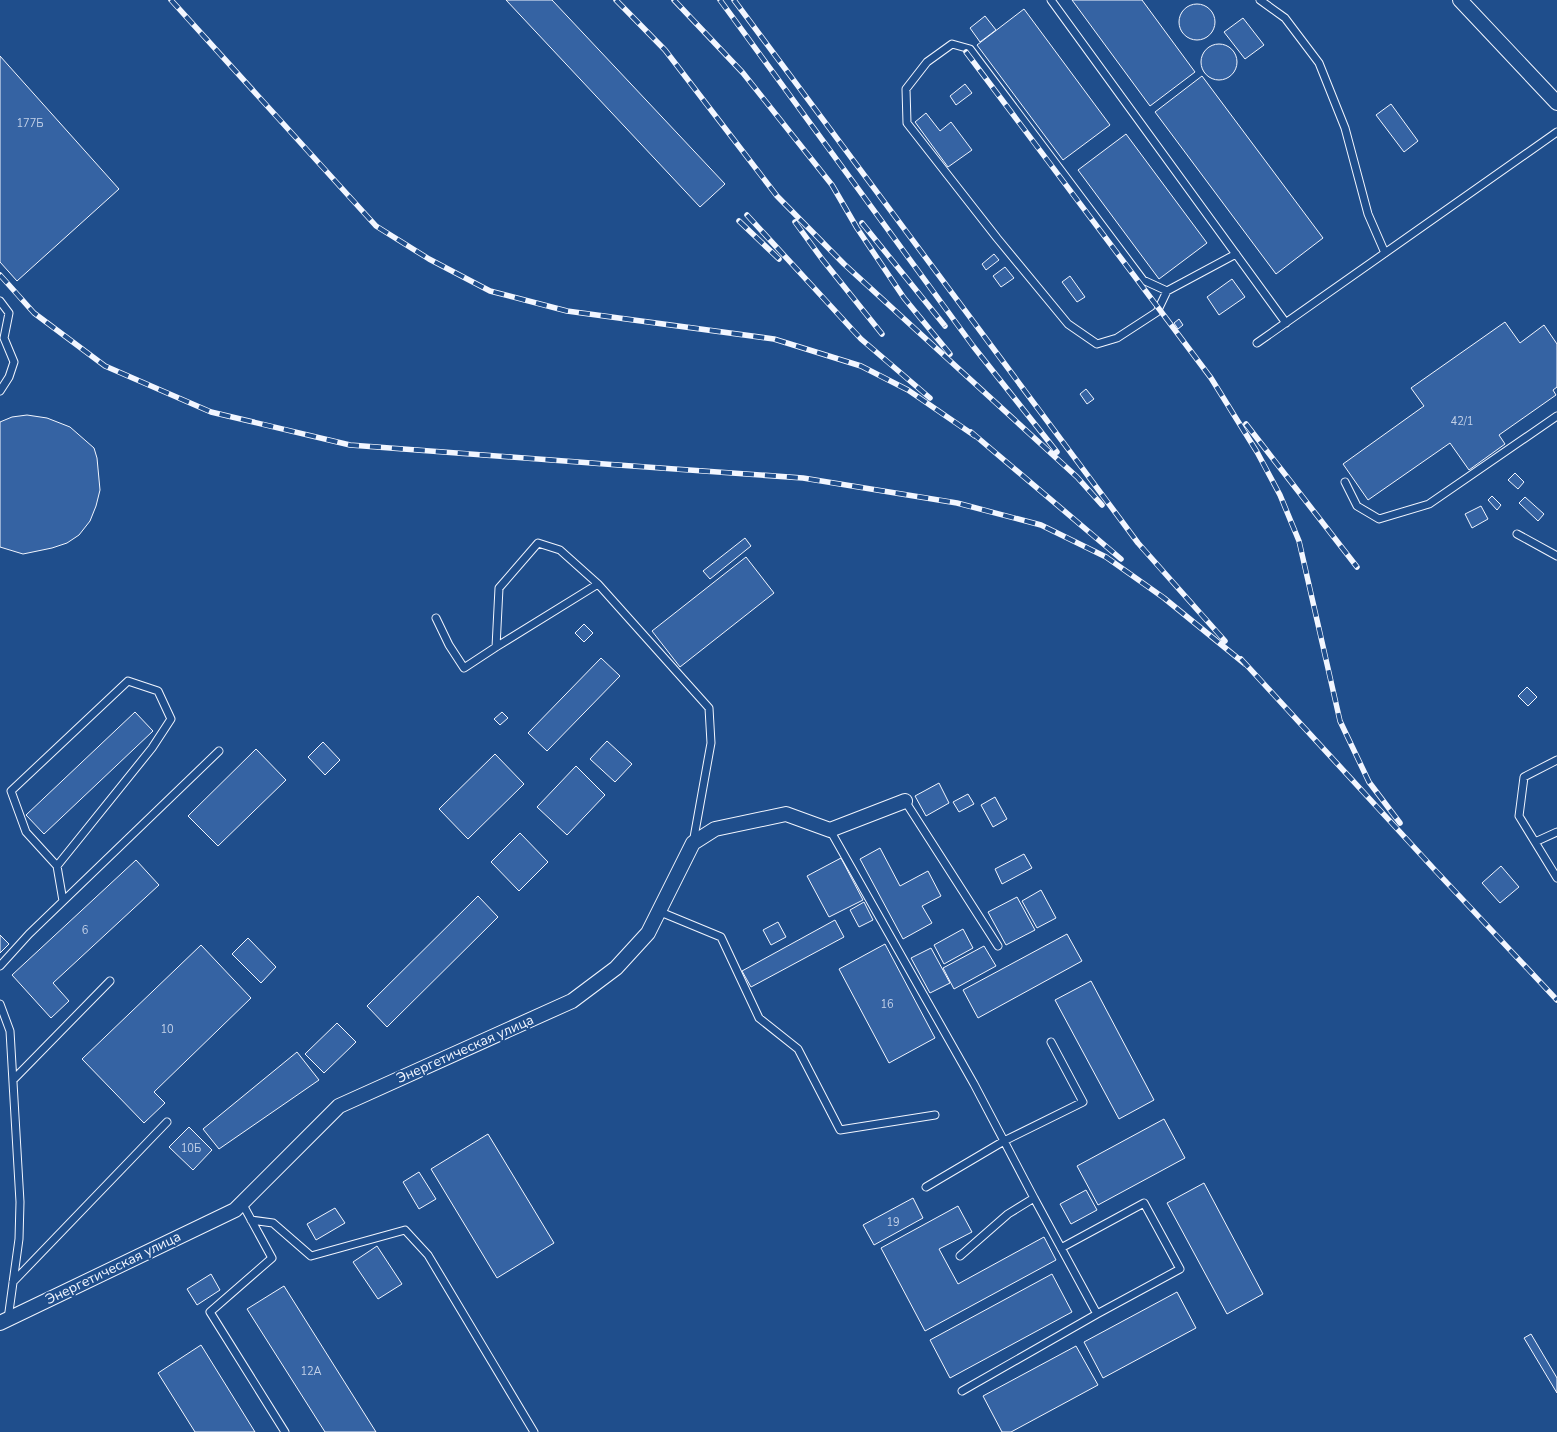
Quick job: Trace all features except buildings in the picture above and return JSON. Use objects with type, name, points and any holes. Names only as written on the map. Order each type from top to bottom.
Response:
[{"type":"street","points":[[1460,0],[1557,103]]},
{"type":"street","points":[[830,830],[905,801]]},
{"type":"street","name":"Энергетическая улица","points":[[4,1321],[234,1210],[339,1106],[572,1001],[616,968],[648,933],[693,844],[715,829],[786,814],[830,830]]},
{"type":"lane","points":[[1051,0],[1286,323]]},
{"type":"lane","points":[[1260,0],[1285,18],[1319,63],[1345,128],[1368,214],[1385,253]]},
{"type":"lane","points":[[1167,292],[1143,280],[970,49],[952,44],[927,62],[906,88],[907,123],[997,238],[1068,324],[1096,344],[1117,338],[1158,312],[1167,292],[1236,254]]},
{"type":"lane","points":[[1257,343],[1557,132]]},
{"type":"lane","points":[[0,301],[9,313],[4,338],[14,362],[0,392]]},
{"type":"lane","points":[[1345,482],[1356,506],[1379,519],[1429,504],[1557,416]]},
{"type":"lane","points":[[1517,534],[1557,556]]},
{"type":"lane","points":[[496,647],[499,588],[538,543],[560,550],[598,584],[709,708],[711,743],[693,844]]},
{"type":"lane","points":[[436,618],[449,645],[464,668],[598,584]]},
{"type":"lane","points":[[57,866],[152,748],[171,719],[158,691],[128,681],[10,791],[26,832],[57,866],[63,901]]},
{"type":"lane","points":[[0,966],[29,934],[218,752]]},
{"type":"lane","points":[[1557,760],[1524,777],[1519,816],[1557,878]]},
{"type":"lane","points":[[905,801],[998,946]]},
{"type":"lane","points":[[830,830],[1004,1142],[1096,1314]]},
{"type":"lane","points":[[1535,842],[1557,832]]},
{"type":"lane","points":[[658,910],[721,937],[759,1018],[798,1049],[840,1130],[935,1115]]},
{"type":"lane","points":[[13,1080],[110,981]]},
{"type":"lane","points":[[0,1004],[10,1031],[20,1202],[19,1240],[13,1282],[4,1321]]},
{"type":"lane","points":[[926,1187],[1004,1142],[1082,1102],[1051,1042]]},
{"type":"lane","points":[[13,1282],[167,1122]]},
{"type":"lane","points":[[960,1256],[1008,1214],[1034,1198]]},
{"type":"lane","points":[[241,1202],[272,1258],[210,1312],[286,1432]]},
{"type":"lane","points":[[962,1391],[1096,1314],[1180,1269],[1144,1203],[1061,1248]]},
{"type":"lane","points":[[251,1220],[273,1223],[311,1256],[405,1230],[428,1255],[534,1432]]},
{"type":"railway","points":[[171,0],[376,226],[429,259],[490,291],[567,311],[774,339],[861,366],[908,390],[975,436]]},
{"type":"railway","points":[[616,0],[665,50],[777,196],[844,264],[1077,477],[1102,505]]},
{"type":"railway","points":[[674,0],[743,73],[832,185],[857,228],[904,298],[950,354]]},
{"type":"railway","points":[[720,0],[973,346],[1057,452]]},
{"type":"railway","points":[[734,0],[1138,543],[1225,641]]},
{"type":"railway","points":[[966,52],[1211,378],[1257,452],[1280,495],[1299,541],[1340,721],[1369,782],[1400,823]]},
{"type":"railway","points":[[747,215],[861,339],[930,398]]},
{"type":"railway","points":[[739,221],[779,259]]},
{"type":"railway","points":[[795,222],[882,334]]},
{"type":"railway","points":[[862,223],[945,326]]},
{"type":"railway","points":[[0,275],[34,313],[105,366],[211,412],[350,445],[803,478],[957,503],[1041,525],[1106,557],[1164,598],[1245,664]]},
{"type":"railway","points":[[1246,424],[1357,567]]},
{"type":"railway","points":[[971,432],[1121,559]]},
{"type":"railway","points":[[1241,659],[1557,1000]]}]
